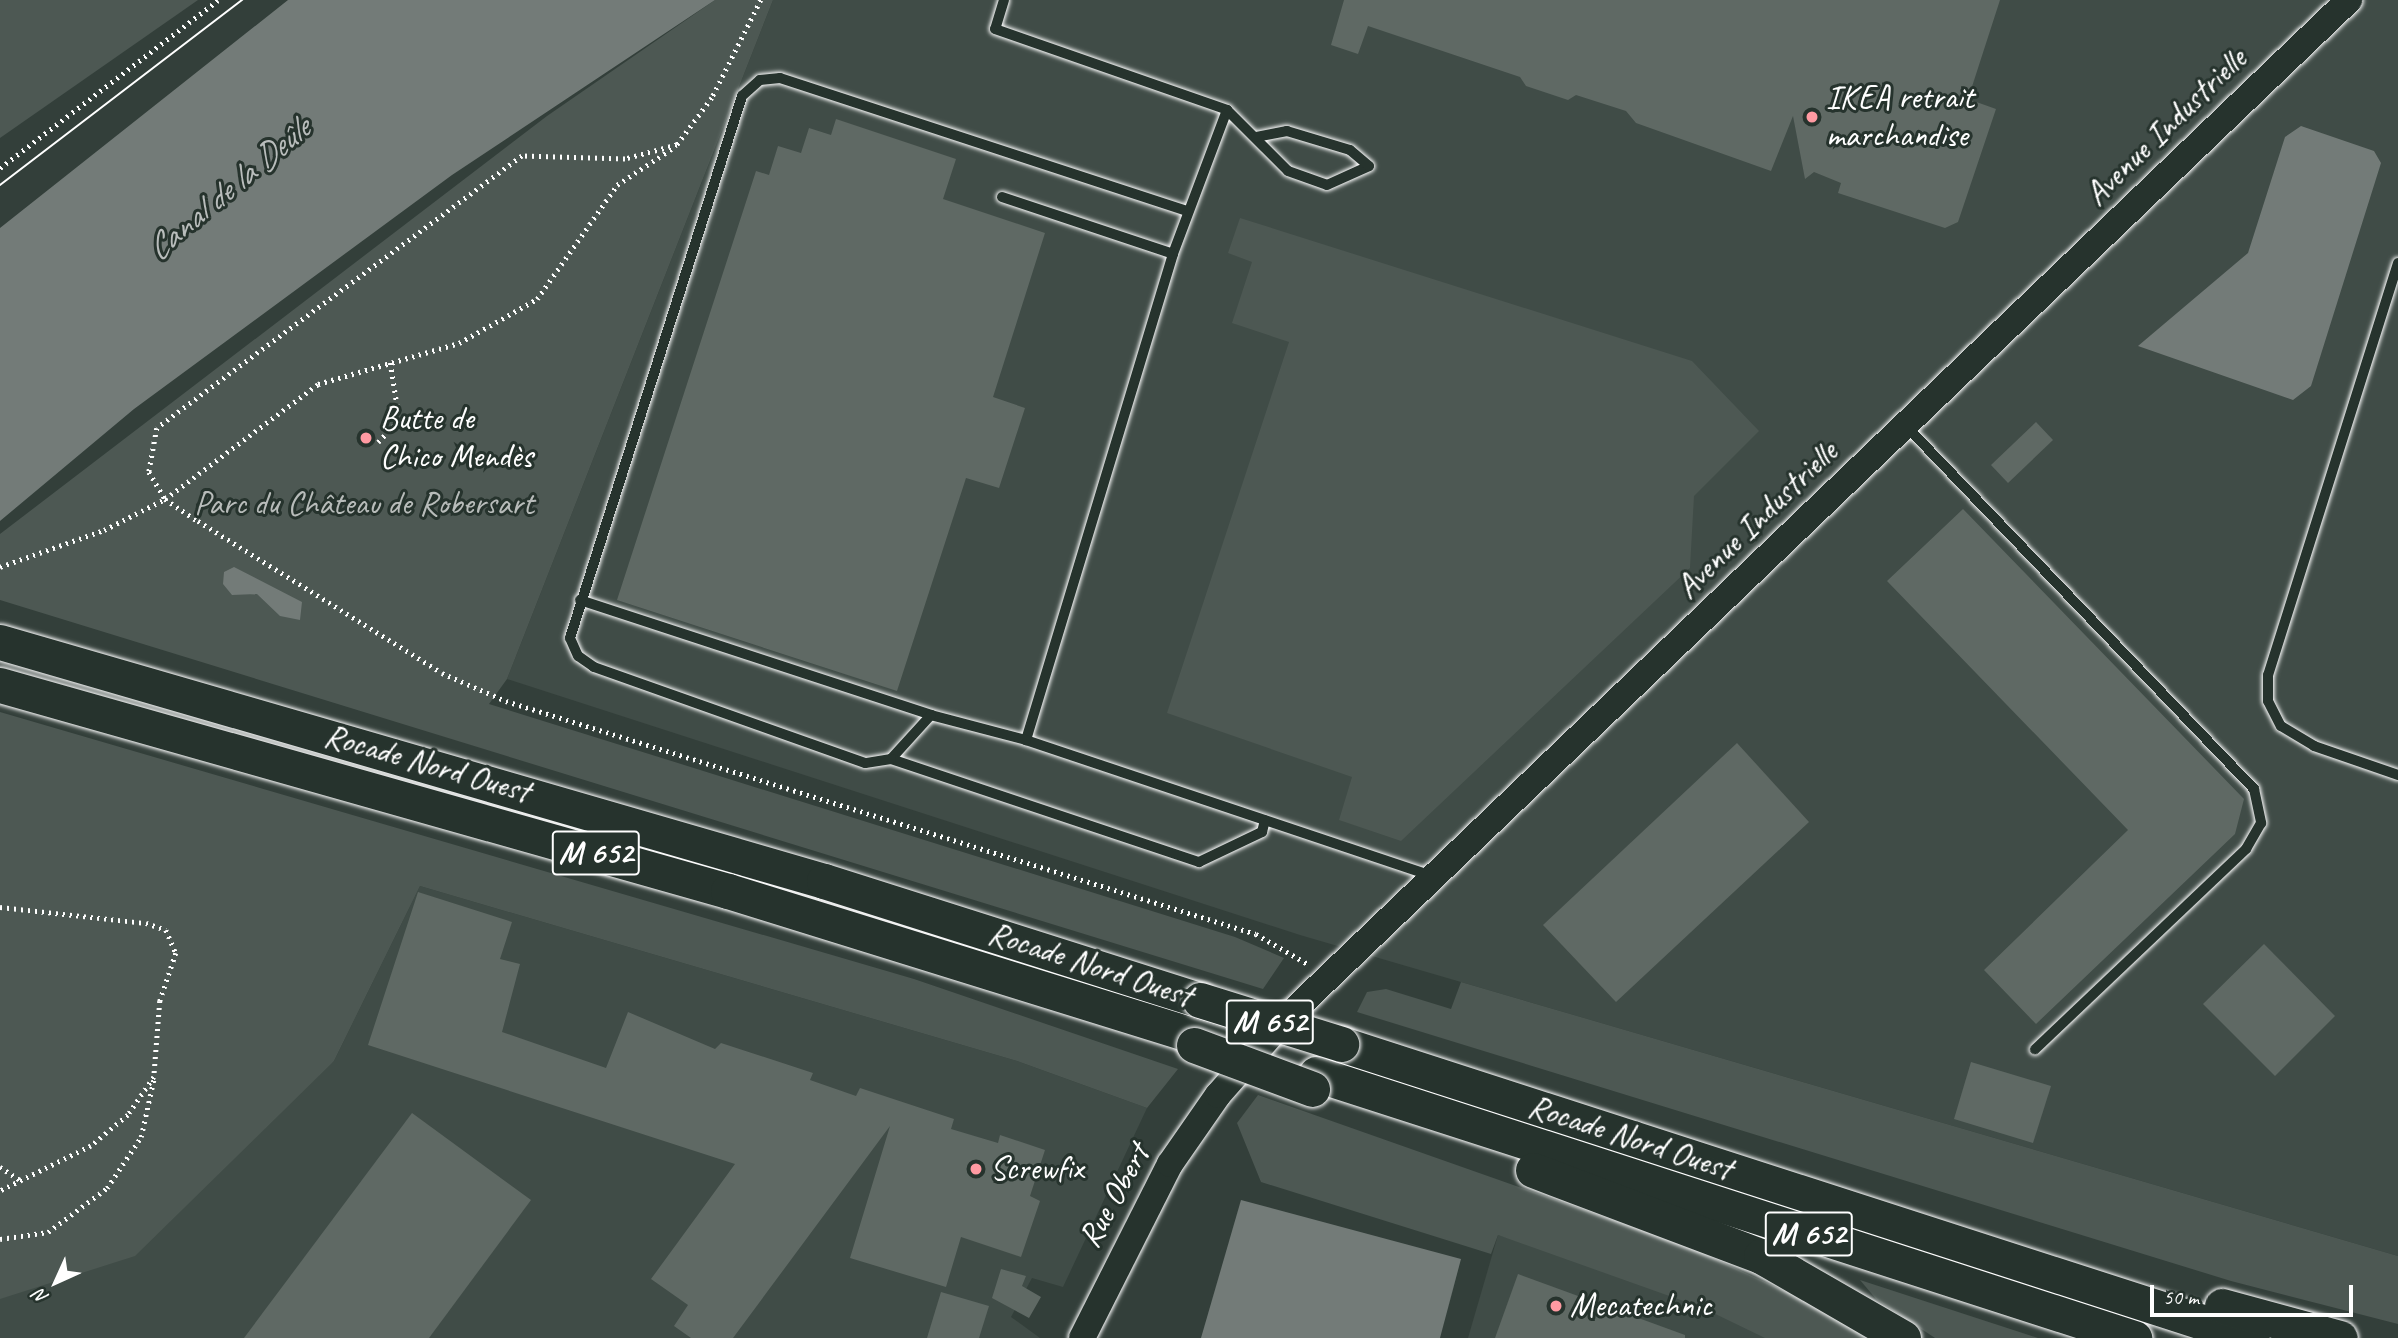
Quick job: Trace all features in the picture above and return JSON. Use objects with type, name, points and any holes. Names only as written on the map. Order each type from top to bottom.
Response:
[{"type":"highway","name":"Rocade Nord Ouest","points":[[13,646],[810,877],[1341,1044],[2252,1338]]},
{"type":"highway","name":"Rocade Nord Ouest","points":[[0,685],[728,891],[1067,996],[1314,1082],[2134,1338]]},
{"type":"highway","points":[[1314,1082],[1715,1236],[1815,1284],[1903,1338]]},
{"type":"highway","points":[[2087,1285],[2168,1293],[2340,1338]]},
{"type":"street","name":"Avenue Industrielle","points":[[1218,1095],[1329,978],[1434,876],[2348,0]]},
{"type":"street","name":"Rue Obert","points":[[1082,1338],[1140,1214],[1218,1095]]},
{"type":"lane","points":[[1004,0],[995,29],[1227,110],[1257,137],[1268,156],[1288,171],[1327,185],[1369,166],[1350,150],[1287,131],[1257,137]]},
{"type":"lane","points":[[1188,211],[780,78],[760,80],[742,96],[570,638],[578,656],[594,667],[865,763],[891,760],[1199,862],[1262,832],[1265,820]]},
{"type":"lane","points":[[1026,740],[1173,254],[1227,110]]},
{"type":"lane","points":[[1002,197],[1173,254]]},
{"type":"lane","points":[[2398,263],[2268,688],[2281,726],[2314,746],[2398,775]]},
{"type":"lane","points":[[1906,426],[2254,789],[2261,823],[2246,849],[2035,1049]]},
{"type":"lane","points":[[580,600],[931,715],[1026,740],[1434,876]]},
{"type":"lane","points":[[891,760],[931,715]]},
{"type":"path","points":[[0,168],[218,0]]},
{"type":"path","points":[[0,567],[104,530],[165,499],[318,384],[459,342],[537,299],[617,185],[677,145],[712,98],[761,0]]},
{"type":"path","points":[[677,145],[625,159],[522,156],[157,428],[149,472],[165,499],[442,673],[506,701],[1256,934],[1329,978]]},
{"type":"path","points":[[378,442],[400,421],[390,363]]},
{"type":"path","points":[[0,907],[166,930],[176,953],[160,1001],[154,1077],[141,1137],[107,1188],[79,1213],[48,1232],[0,1239]]},
{"type":"path","points":[[0,1191],[23,1183],[91,1146],[128,1115],[154,1077]]},
{"type":"path","points":[[0,1167],[23,1183]]},
{"type":"shaded area","points":[[773,0],[2398,0],[2398,1256],[1300,935],[507,679]]},
{"type":"shaded area","points":[[420,886],[1017,1061],[1147,1108],[1063,1287],[1032,1278],[1011,1317],[1040,1338],[0,1338],[0,1298],[334,1061]]},
{"type":"shaded area","points":[[1498,1235],[1855,1338],[1468,1338]]},
{"type":"green space","points":[[0,0],[198,0],[0,138]]},
{"type":"green space","name":"Parc du Château de Robersart","points":[[715,0],[773,0],[507,679],[489,704],[1235,937],[1284,958],[1263,989],[0,600],[0,534],[547,116]]},
{"type":"green space","points":[[1240,218],[1692,361],[1759,431],[1694,496],[1690,568],[1401,841],[1339,820],[1352,777],[1167,713],[1289,342],[1232,323],[1252,262],[1228,253]]},
{"type":"green space","points":[[0,712],[914,979],[1178,1069],[1147,1108],[1017,1061],[420,886],[334,1061],[135,1256],[0,1299]]},
{"type":"green space","points":[[1461,982],[2398,1256],[2398,1324],[2231,1281],[1357,1012],[1367,992],[1386,989],[1451,1009]]},
{"type":"green space","points":[[1258,1095],[1689,1247],[1815,1305],[1866,1338],[1765,1338],[1703,1308],[1498,1235],[1491,1254],[1261,1182],[1237,1123]]},
{"type":"green space","points":[[1860,1280],[2038,1338],[1935,1338],[1876,1299]]},
{"type":"water","name":"Canal de la Deûle","points":[[288,0],[715,0],[452,175],[134,409],[0,521],[0,228]]},
{"type":"water","points":[[2301,126],[2374,151],[2381,163],[2311,386],[2293,400],[2138,346],[2248,253],[2285,137]]},
{"type":"water","points":[[234,567],[302,602],[300,620],[280,616],[257,594],[232,595],[223,584],[224,572]]},
{"type":"water","points":[[1241,1200],[1461,1259],[1440,1338],[1201,1338]]},
{"type":"building","name":"IKEA retrait marchandise","points":[[1344,0],[2000,0],[1968,99],[1996,109],[1958,222],[1945,228],[1838,193],[1841,183],[1814,172],[1805,179],[1793,116],[1771,171],[1636,123],[1626,111],[1576,95],[1568,100],[1526,86],[1520,77],[1368,26],[1358,54],[1331,45]]},
{"type":"building","points":[[836,119],[956,159],[943,199],[1045,233],[993,397],[1025,408],[999,488],[966,478],[897,691],[617,600],[756,171],[769,175],[778,146],[801,153],[809,128],[831,135]]},
{"type":"building","points":[[2036,422],[2053,440],[2008,483],[1991,465]]},
{"type":"building","points":[[1963,509],[2244,799],[2235,834],[2036,1024],[1984,970],[2128,830],[1887,581]]},
{"type":"building","points":[[1737,743],[1809,822],[1616,1002],[1543,925]]},
{"type":"building","points":[[418,892],[512,922],[500,959],[520,964],[502,1032],[606,1068],[628,1012],[715,1049],[721,1043],[813,1073],[810,1080],[856,1096],[860,1088],[954,1119],[951,1129],[998,1143],[1000,1135],[1045,1150],[1030,1196],[1040,1201],[1021,1257],[961,1237],[946,1287],[850,1258],[890,1126],[733,1338],[691,1338],[674,1326],[688,1305],[651,1279],[735,1164],[368,1045]]},
{"type":"building","points":[[2264,944],[2335,1016],[2275,1076],[2203,1004]]},
{"type":"building","points":[[1971,1062],[2051,1086],[2033,1143],[1954,1119]]},
{"type":"building","points":[[412,1113],[531,1200],[429,1338],[244,1338]]},
{"type":"building","points":[[1001,1269],[1026,1276],[1022,1286],[1041,1297],[1029,1318],[992,1298]]},
{"type":"building","name":"Mecatechnic","points":[[1518,1274],[1685,1335],[1685,1338],[1495,1338]]},
{"type":"building","points":[[941,1292],[989,1306],[979,1338],[927,1338]]},
{"type":"tram line","points":[[0,185],[242,0]]},
{"type":"place","name":"IKEA retrait marchandise","points":[[1812,117]]},
{"type":"place","name":"Butte de Chico Mendès","points":[[366,438]]},
{"type":"place","name":"Screwfix","points":[[976,1169]]},
{"type":"place","name":"Mecatechnic","points":[[1556,1306]]}]
